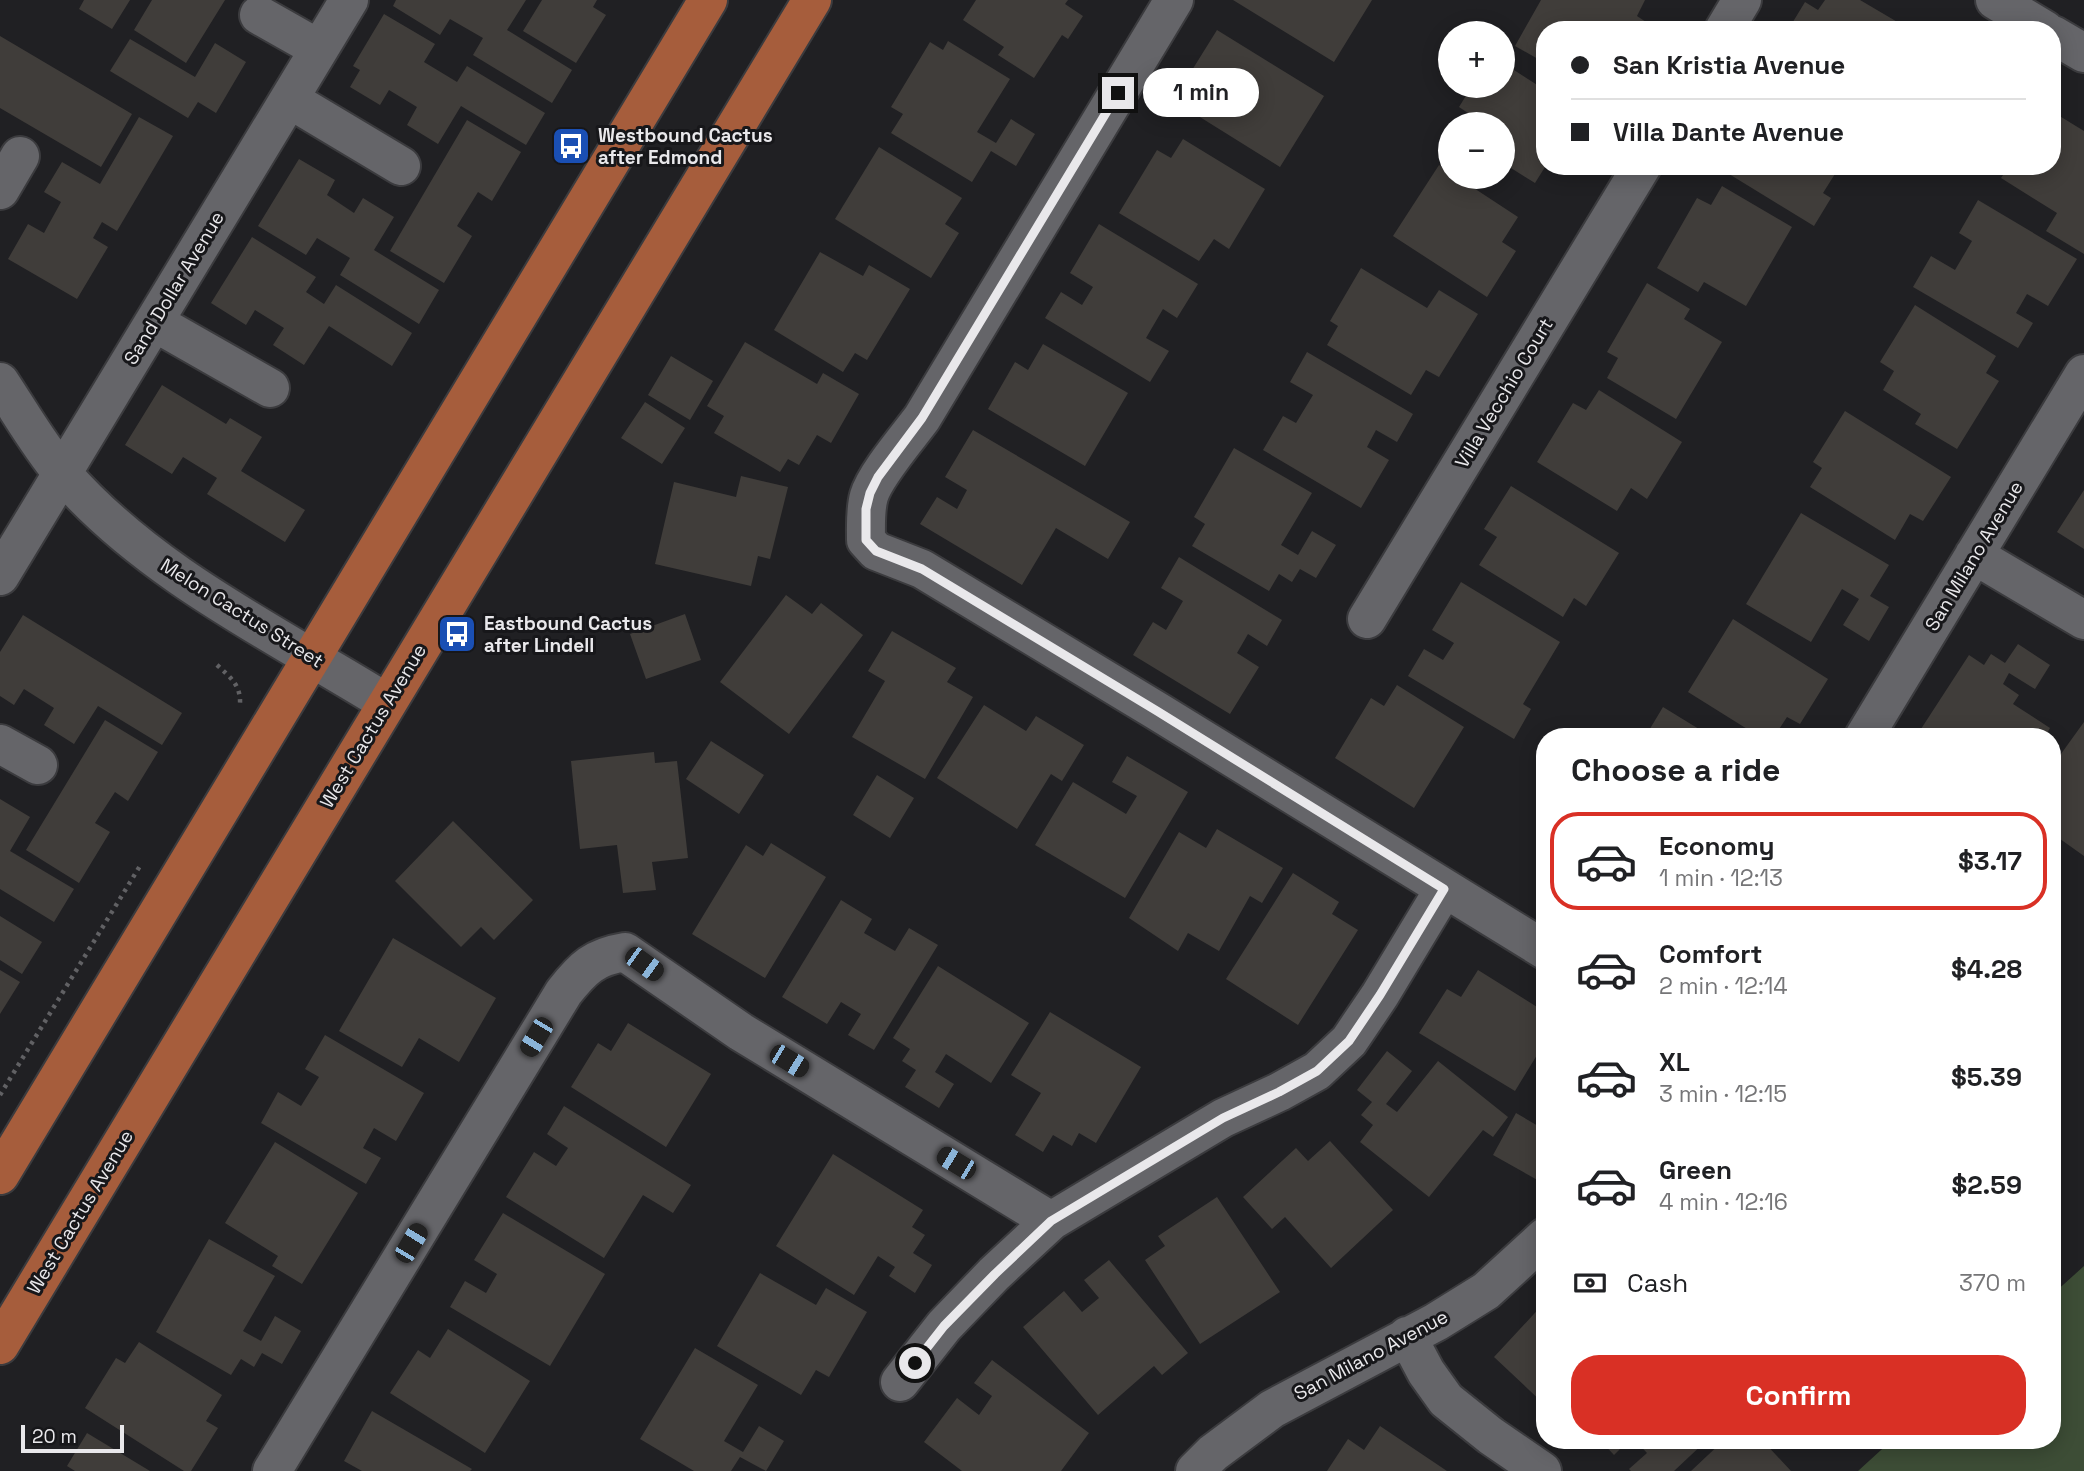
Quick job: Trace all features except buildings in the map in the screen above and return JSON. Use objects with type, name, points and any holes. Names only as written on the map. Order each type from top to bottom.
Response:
[{"type":"main road","points":[[0,1175],[708,0]]},
{"type":"main road","name":"West Cactus Avenue","points":[[0,1345],[812,0]]},
{"type":"street","name":"Sand Dollar Avenue","points":[[0,576],[349,0]]},
{"type":"street","points":[[1174,0],[922,418],[878,477],[866,509],[866,540],[876,551],[922,569],[1536,945]]},
{"type":"street","points":[[1729,21],[1742,0]]},
{"type":"street","points":[[1995,0],[2030,21]]},
{"type":"street","points":[[259,15],[319,50]]},
{"type":"street","points":[[2061,39],[2084,53]]},
{"type":"street","points":[[289,99],[401,166]]},
{"type":"street","points":[[0,190],[20,156]]},
{"type":"street","name":"Villa Vecchio Court","points":[[1367,619],[1637,175]]},
{"type":"street","points":[[154,322],[270,388]]},
{"type":"street","name":"San Milano Avenue","points":[[1869,728],[2084,374]]},
{"type":"street","name":"Melon Cactus Street","points":[[0,382],[62,473],[120,531],[204,593],[387,703]]},
{"type":"street","points":[[1974,555],[2084,620]]},
{"type":"street","points":[[0,744],[38,765]]},
{"type":"street","points":[[900,1382],[944,1326],[1051,1221],[1223,1118],[1317,1071],[1349,1041],[1444,889]]},
{"type":"street","points":[[272,1471],[564,992],[584,967],[606,955],[625,951],[741,1032],[1051,1221]]},
{"type":"street","name":"San Milano Avenue","points":[[1195,1471],[1213,1452],[1272,1409],[1436,1322],[1486,1291],[1536,1245]]},
{"type":"street","points":[[1407,1336],[1426,1372],[1446,1400],[1491,1436],[1542,1471]]},
{"type":"path","points":[[217,665],[240,690],[241,702],[238,709]]},
{"type":"path","points":[[0,1095],[142,861]]},
{"type":"green space","points":[[2084,1266],[2084,1471],[1858,1471],[1882,1449],[2061,1449],[2061,1287]]},
{"type":"place","name":"Westbound Cactus after Edmond","points":[[571,146]]},
{"type":"place","name":"Eastbound Cactus after Lindell","points":[[457,634]]},
{"type":"route","points":[[915,1363],[944,1326],[1051,1221],[1223,1118],[1317,1071],[1349,1041],[1444,889],[922,569],[876,551],[866,540],[866,509],[878,477],[922,418],[1118,93]]}]
